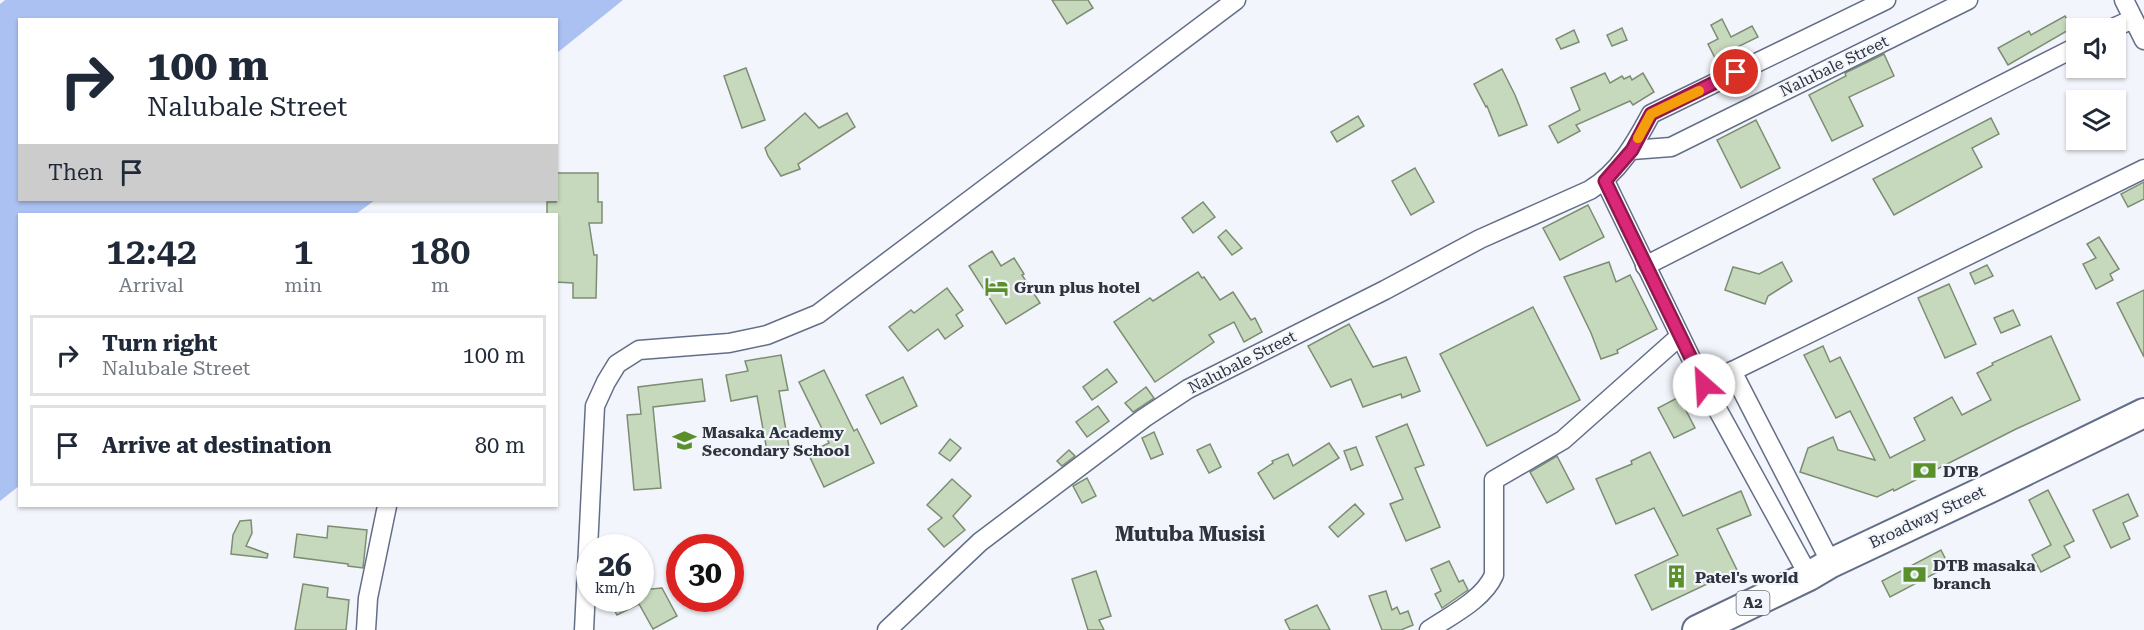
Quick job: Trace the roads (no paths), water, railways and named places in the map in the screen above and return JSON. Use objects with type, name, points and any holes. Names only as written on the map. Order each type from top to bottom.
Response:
[{"type":"main road","name":"Broadway Street","points":[[1820,570],[2144,413]]},
{"type":"main road","name":"A2","points":[[1697,630],[1820,570]]},
{"type":"street","points":[[584,630],[596,406],[617,364],[639,350],[729,344],[767,335],[818,314],[1236,0]]},
{"type":"street","name":"Nalubale Street","points":[[887,630],[980,542],[1144,418],[1188,389],[1385,290],[1480,239],[1590,190],[1605,181],[1632,150],[1651,114],[1886,0]]},
{"type":"street","name":"Nalubale Street","points":[[1632,150],[1671,147],[1968,0]]},
{"type":"street","points":[[2124,0],[2140,31]]},
{"type":"street","points":[[1645,266],[2066,52]]},
{"type":"street","points":[[1704,385],[2144,169]]},
{"type":"street","points":[[1605,181],[1704,385],[1820,570]]},
{"type":"street","points":[[1429,630],[1481,594],[1489,586],[1494,575],[1494,480],[1563,440],[1680,336]]},
{"type":"street","points":[[1732,371],[1820,570]]},
{"type":"street","points":[[366,630],[368,598],[387,507]]},
{"type":"place","name":"Grun plus hotel","points":[[996,287]]},
{"type":"place","name":"Masaka Academy Secondary School","points":[[684,441]]},
{"type":"place","name":"DTB","points":[[1925,471]]},
{"type":"place","name":"DTB masaka branch","points":[[1915,574]]},
{"type":"place","name":"Patel's world","points":[[1677,577]]},
{"type":"district","name":"Mutuba Musisi","points":[[1190,534]]}]
